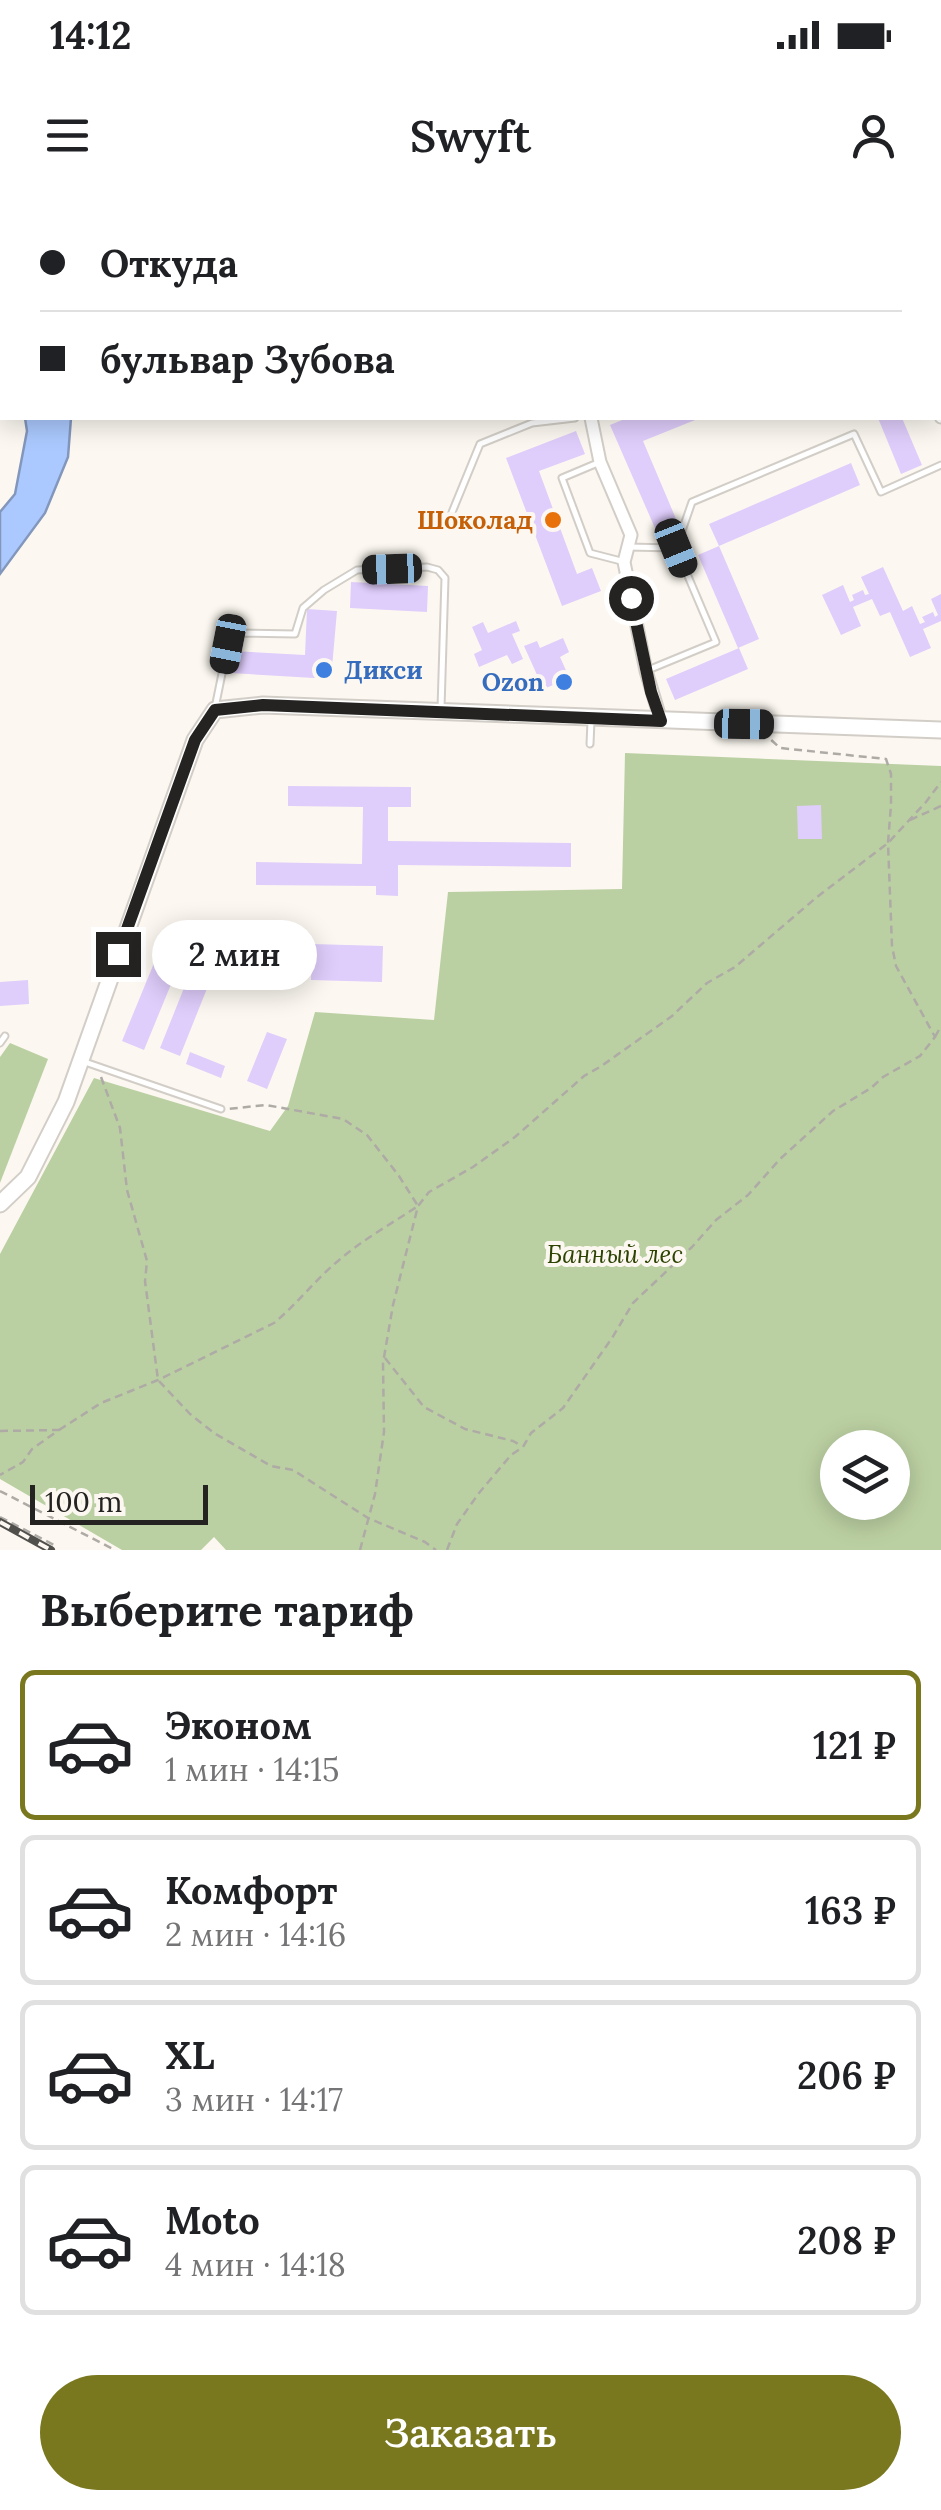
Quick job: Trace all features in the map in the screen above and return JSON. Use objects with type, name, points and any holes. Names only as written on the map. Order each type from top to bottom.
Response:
[{"type":"street","points":[[591,420],[600,462],[631,535],[624,562],[646,671],[661,721]]},
{"type":"street","points":[[0,1204],[28,1177],[66,1102],[195,740],[215,710],[263,705],[941,730]]},
{"type":"lane","points":[[448,522],[480,444],[532,424],[561,420]]},
{"type":"lane","points":[[646,671],[716,642],[676,548],[692,502],[854,434],[881,492],[941,465]]},
{"type":"lane","points":[[600,462],[562,478],[590,553],[624,562]]},
{"type":"lane","points":[[628,546],[676,548]]},
{"type":"lane","points":[[215,710],[228,644],[237,633],[295,634],[303,608],[356,570],[427,568],[438,570],[445,578],[441,711]]},
{"type":"lane","points":[[590,744],[591,718]]},
{"type":"lane","points":[[0,1043],[5,1036]]},
{"type":"lane","points":[[80,1060],[220,1110]]},
{"type":"path","points":[[744,724],[780,748],[886,759],[891,790],[888,843],[892,946],[896,966],[935,1038]]},
{"type":"path","points":[[0,1475],[100,1403],[158,1380],[274,1323],[338,1261],[418,1206],[429,1192],[474,1167],[515,1137],[584,1076],[672,1016],[707,983],[734,966],[888,843],[941,782]]},
{"type":"path","points":[[909,820],[941,806]]},
{"type":"path","points":[[447,1550],[457,1524],[478,1493],[531,1433],[562,1408],[633,1303],[716,1220],[748,1194],[780,1158],[882,1076],[920,1056],[941,1026]]},
{"type":"path","points":[[97,1066],[120,1128],[127,1190],[147,1261],[145,1281],[158,1380],[214,1433],[271,1466],[293,1470],[368,1518],[436,1550]]},
{"type":"path","points":[[220,1110],[266,1106],[343,1119],[367,1135],[418,1206],[392,1305],[384,1357],[384,1432],[375,1494],[360,1550]]},
{"type":"path","points":[[384,1357],[424,1406],[465,1429],[513,1441],[522,1447]]},
{"type":"path","points":[[0,1432],[59,1430]]},
{"type":"path","points":[[0,1491],[115,1550]]},
{"type":"path","points":[[0,1516],[54,1544]]},
{"type":"green space","name":"Банный лес","points":[[625,753],[941,766],[941,1550],[226,1550],[214,1537],[201,1550],[122,1550],[0,1479],[0,1254],[94,1078],[270,1131],[288,1106],[315,1012],[434,1020],[448,892],[622,889]]},
{"type":"green space","points":[[10,1043],[48,1059],[0,1183],[0,1057]]},
{"type":"water","points":[[25,420],[71,420],[68,457],[45,513],[0,574],[0,512],[15,494],[27,431]]},
{"type":"building","points":[[622,420],[695,420],[643,441],[679,526],[658,535],[610,425]]},
{"type":"building","points":[[879,420],[903,420],[922,465],[901,474]]},
{"type":"building","points":[[576,431],[585,454],[539,471],[577,574],[592,568],[601,591],[562,606],[506,458]]},
{"type":"building","points":[[851,463],[860,485],[719,546],[709,524]]},
{"type":"building","points":[[719,546],[759,639],[738,648],[698,555]]},
{"type":"building","points":[[883,567],[903,611],[912,606],[920,624],[925,622],[922,617],[933,612],[935,617],[938,615],[931,599],[941,594],[941,621],[923,629],[931,648],[910,657],[890,612],[880,616],[872,599],[853,607],[861,626],[841,635],[822,595],[843,585],[850,602],[854,600],[852,595],[863,590],[865,595],[869,594],[861,577]]},
{"type":"building","points":[[351,582],[428,586],[427,612],[350,608]]},
{"type":"building","points":[[307,609],[337,611],[331,679],[231,673],[232,651],[305,655]]},
{"type":"building","points":[[516,621],[520,631],[512,634],[523,659],[512,664],[507,655],[479,667],[474,654],[482,650],[472,627],[483,622],[488,633]]},
{"type":"building","points":[[563,638],[569,652],[560,657],[573,686],[561,691],[558,683],[534,693],[529,681],[538,677],[524,646],[537,641],[540,648]]},
{"type":"building","points":[[739,648],[748,669],[675,700],[666,679]]},
{"type":"building","points":[[288,786],[411,787],[411,807],[388,807],[388,841],[571,843],[571,867],[398,865],[398,896],[376,895],[376,886],[256,885],[256,862],[362,864],[363,807],[288,806]]},
{"type":"building","points":[[821,805],[822,839],[798,839],[797,806]]},
{"type":"building","points":[[312,944],[383,946],[382,982],[311,980]]},
{"type":"building","points":[[159,951],[181,960],[144,1050],[122,1041]]},
{"type":"building","points":[[188,978],[208,986],[180,1056],[160,1048]]},
{"type":"building","points":[[28,980],[29,1004],[0,1006],[0,982]]},
{"type":"building","points":[[267,1032],[287,1039],[267,1089],[247,1081]]},
{"type":"building","points":[[190,1052],[225,1066],[221,1078],[186,1064]]},
{"type":"railway","points":[[0,1522],[51,1550]]},
{"type":"place","name":"Шоколад","points":[[553,520]]},
{"type":"place","name":"Дикси","points":[[324,670]]},
{"type":"place","name":"Ozon","points":[[564,682]]},
{"type":"route","points":[[118,954],[195,740],[215,710],[263,705],[661,721],[631,598]]}]
